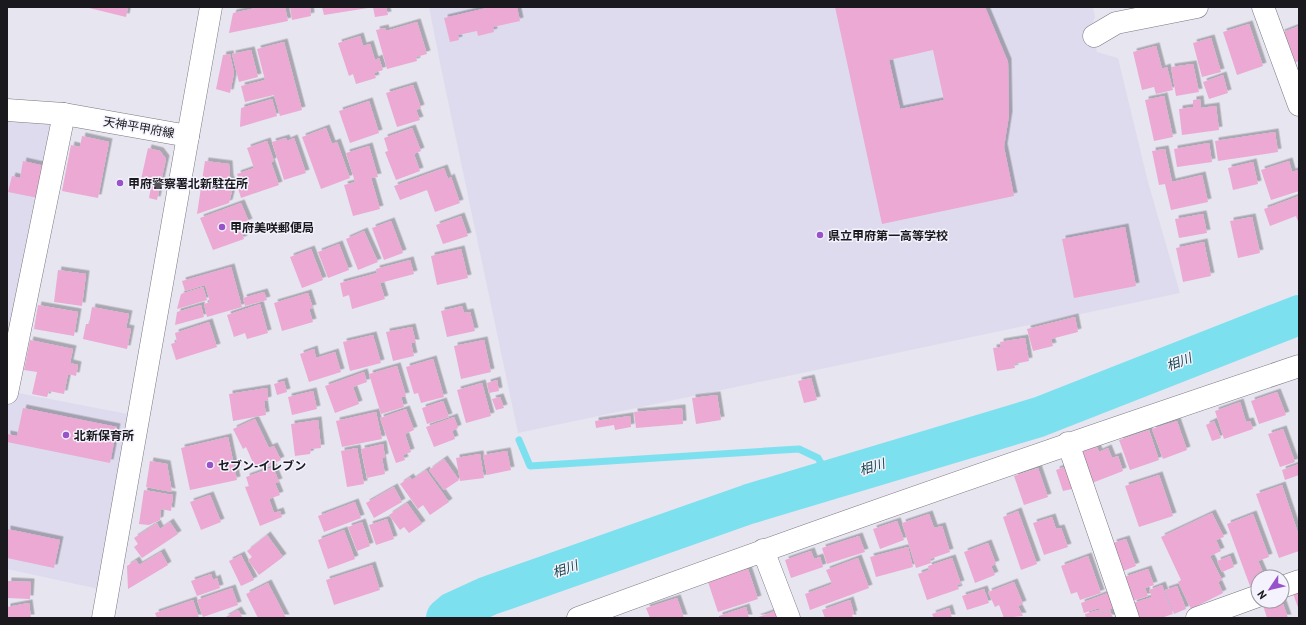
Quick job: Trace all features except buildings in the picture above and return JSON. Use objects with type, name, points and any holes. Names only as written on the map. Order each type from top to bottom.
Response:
[{"type":"street","name":"天神平甲府線","points":[[7,110],[64,114],[188,136],[211,7]]},
{"type":"street","points":[[1094,36],[1116,23],[1197,7]]},
{"type":"street","points":[[1263,7],[1299,105]]},
{"type":"street","points":[[7,393],[64,114]]},
{"type":"street","points":[[100,618],[103,618],[188,136]]},
{"type":"street","points":[[578,618],[763,550],[1068,444],[1299,366]]},
{"type":"street","points":[[1068,444],[1128,618]]},
{"type":"street","points":[[763,550],[789,618]]},
{"type":"street","points":[[1197,618],[1250,599]]},
{"type":"shaded area","name":"県立甲府第一高等学校","points":[[429,7],[1093,7],[1095,17],[1091,27],[1097,52],[1118,58],[1148,182],[1180,293],[518,433]]},
{"type":"shaded area","points":[[7,107],[64,114],[8,391],[138,416],[108,591],[7,569]]},
{"type":"waterway","name":"相川","points":[[446,618],[453,612],[488,596],[749,504],[1039,417],[1299,315]]},
{"type":"waterway","points":[[519,440],[530,466],[799,449],[818,458],[831,480]]},
{"type":"place","name":"甲府警察署北新駐在所","points":[[120,183]]},
{"type":"place","name":"甲府美咲郵便局","points":[[222,227]]},
{"type":"place","name":"県立甲府第一高等学校","points":[[820,235]]},
{"type":"place","name":"北新保育所","points":[[66,435]]},
{"type":"place","name":"セブン-イレブン","points":[[210,465]]}]
